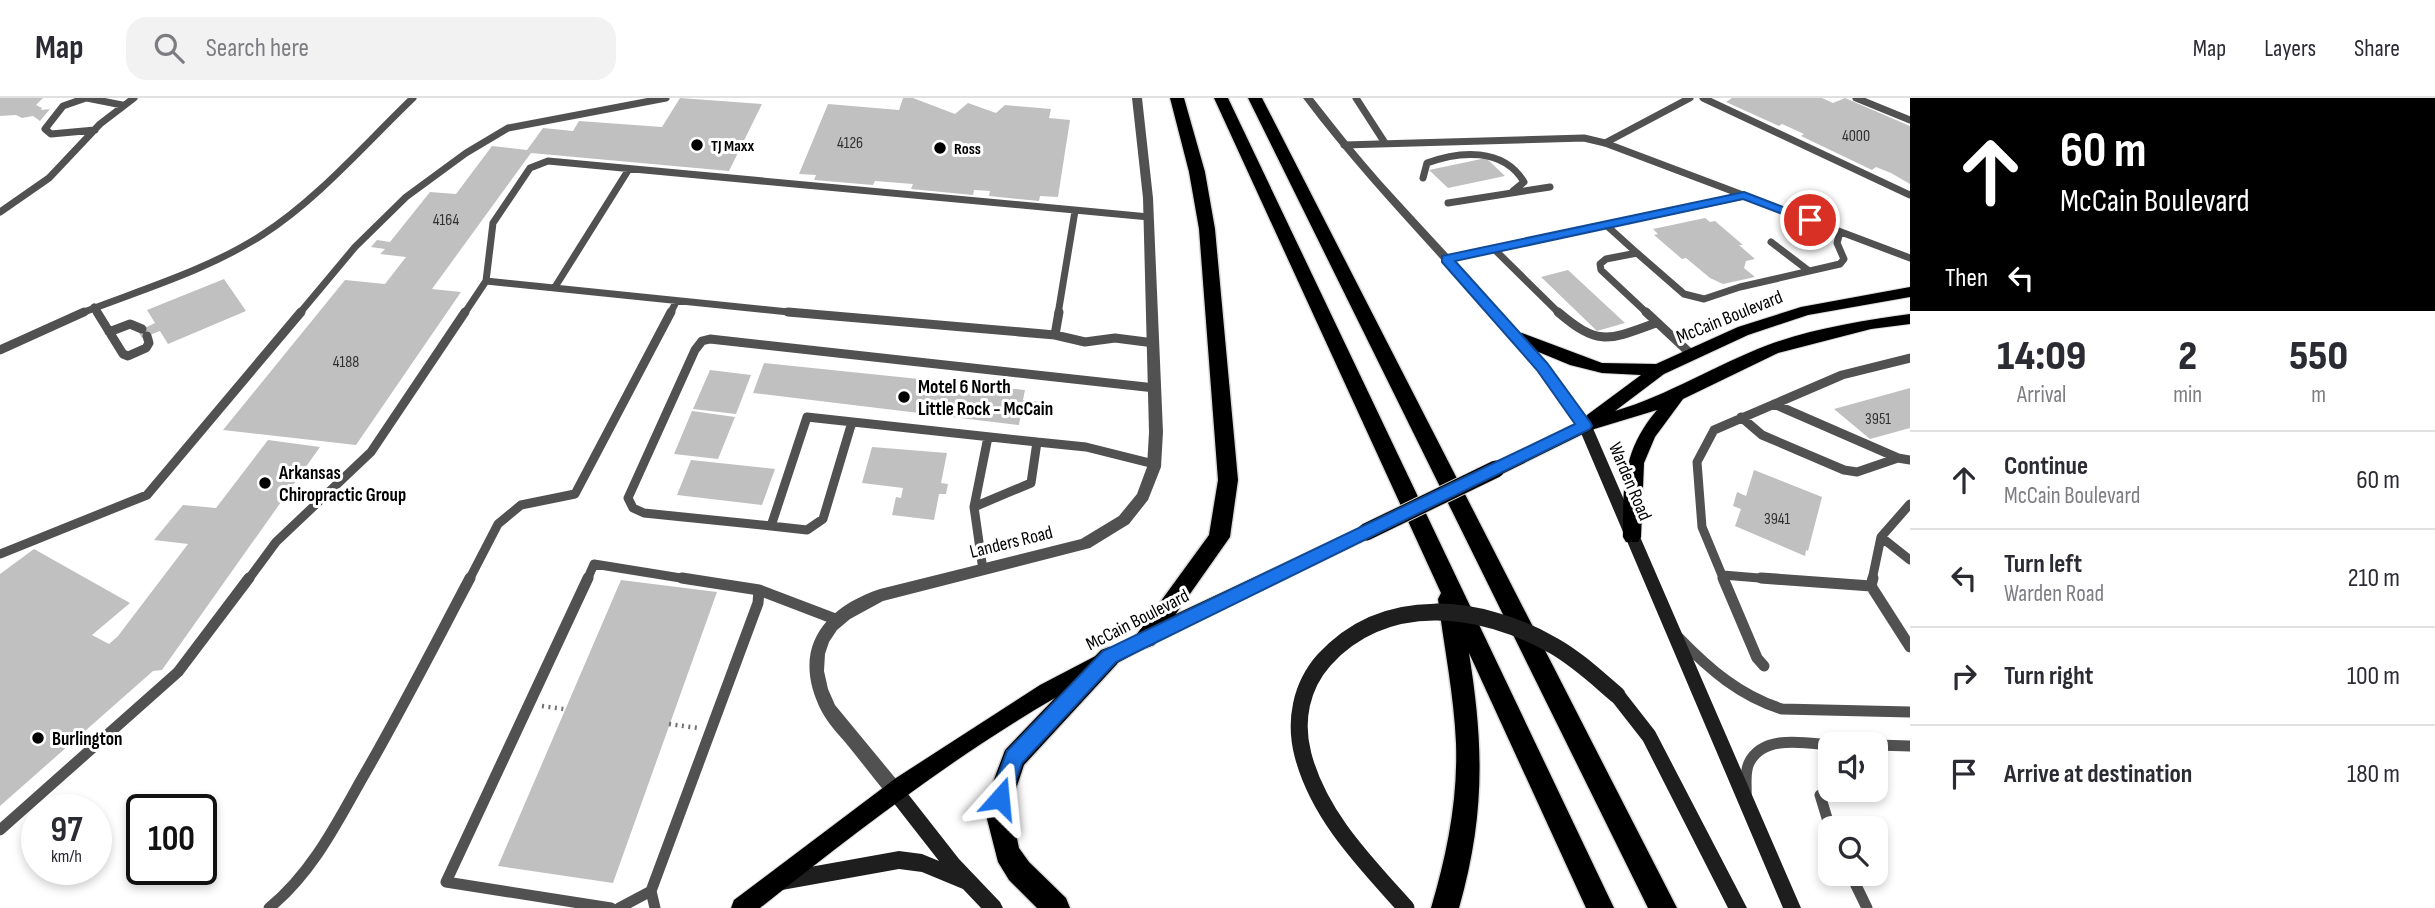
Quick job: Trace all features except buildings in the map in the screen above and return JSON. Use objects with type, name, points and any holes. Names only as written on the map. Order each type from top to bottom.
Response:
[{"type":"highway","points":[[1146,638],[1219,537],[1228,480],[1208,229],[1197,172],[1177,98]]},
{"type":"highway","points":[[1221,98],[1601,908]]},
{"type":"highway","points":[[1255,98],[1663,908]]},
{"type":"highway","points":[[1445,908],[1461,842],[1468,782],[1468,743],[1447,580]]},
{"type":"highway","points":[[1056,908],[1019,872],[1007,853],[1000,819],[1000,798],[1014,758],[1109,657]]},
{"type":"main road","name":"McCain Boulevard","points":[[1585,426],[1658,370],[1743,331],[1806,310],[1910,292]]},
{"type":"main road","name":"McCain Boulevard","points":[[742,908],[895,791],[1004,718],[1146,638],[1585,426],[1658,404],[1773,349],[1871,324],[1910,319]]},
{"type":"main road","points":[[1517,337],[1576,361],[1602,368],[1658,370]]},
{"type":"main road","points":[[1632,537],[1632,471],[1635,458],[1652,424],[1680,394]]},
{"type":"main road","name":"Warden Road","points":[[1585,426],[1792,908]]},
{"type":"main road","points":[[1406,908],[1344,837],[1318,797],[1303,756],[1297,717],[1307,684],[1331,647],[1356,629],[1392,616],[1423,611],[1478,616],[1502,622],[1552,645],[1616,695],[1649,736],[1738,908]]},
{"type":"main road","name":"Landers Road","points":[[895,791],[969,882],[994,908]]},
{"type":"main road","points":[[774,883],[899,860],[922,863],[969,882]]},
{"type":"street","name":"Landers Road","points":[[895,791],[829,710],[822,696],[816,658],[821,640],[835,619],[856,604],[880,595],[1074,548],[1103,535],[1124,520],[1143,496],[1154,464],[1155,388],[1149,217],[1137,98]]},
{"type":"street","name":"Warden Road","points":[[1308,98],[1344,145],[1517,337],[1554,381],[1585,426]]},
{"type":"lane","points":[[95,130],[51,134],[45,129],[63,106],[87,98],[122,105]]},
{"type":"lane","points":[[0,212],[49,178],[95,130],[122,105],[134,98]]},
{"type":"lane","points":[[0,350],[94,307],[202,265],[262,235],[317,191],[412,98]]},
{"type":"lane","points":[[0,554],[147,495],[355,247],[397,205],[466,153],[508,128],[666,98]]},
{"type":"lane","points":[[1356,98],[1385,143]]},
{"type":"lane","points":[[1605,143],[1690,98]]},
{"type":"lane","points":[[1703,98],[1910,195]]},
{"type":"lane","points":[[1856,98],[1910,120]]},
{"type":"lane","points":[[1344,145],[1568,137],[1605,143],[1910,258]]},
{"type":"lane","points":[[1470,142],[1479,152],[1499,160],[1522,178],[1524,182],[1513,191]]},
{"type":"lane","points":[[1423,178],[1427,163],[1479,152]]},
{"type":"lane","points":[[0,831],[178,672],[276,542],[371,452],[486,281],[493,223],[530,168],[548,161],[1149,217]]},
{"type":"lane","points":[[555,287],[629,169]]},
{"type":"lane","points":[[1448,203],[1550,187]]},
{"type":"lane","points":[[1446,259],[1744,196]]},
{"type":"lane","points":[[1055,335],[1074,211]]},
{"type":"lane","points":[[1605,225],[1684,294],[1704,299],[1740,287],[1840,264],[1844,259],[1837,243],[1840,232]]},
{"type":"lane","points":[[1772,242],[1809,271]]},
{"type":"lane","points":[[1494,249],[1510,260],[1578,329],[1599,339],[1656,323]]},
{"type":"lane","points":[[1637,253],[1606,259],[1600,264],[1601,270],[1692,355]]},
{"type":"lane","points":[[486,281],[676,302],[1055,335],[1085,342],[1115,338],[1154,343]]},
{"type":"lane","points":[[279,905],[328,838],[389,734],[498,524],[521,505],[575,494],[676,302]]},
{"type":"lane","points":[[94,307],[109,332],[123,354],[128,356],[146,348],[149,343],[136,323],[109,332]]},
{"type":"lane","points":[[852,422],[823,519],[807,530],[644,513],[633,508],[628,498],[669,402],[695,350],[702,341],[710,339],[1155,388]]},
{"type":"lane","points":[[1764,666],[1757,658],[1702,527],[1697,462],[1714,430],[1842,375],[1910,358]]},
{"type":"lane","points":[[1774,404],[1898,458],[1910,460]]},
{"type":"lane","points":[[771,526],[807,417],[1086,447],[1154,464]]},
{"type":"lane","points":[[1741,417],[1762,435],[1844,470],[1857,472],[1898,458]]},
{"type":"lane","points":[[983,570],[974,508],[988,437]]},
{"type":"lane","points":[[974,508],[1031,484],[1037,442]]},
{"type":"lane","points":[[1910,504],[1881,537],[1871,586],[1910,647]]},
{"type":"lane","points":[[1881,537],[1910,560]]},
{"type":"lane","points":[[611,908],[446,882],[594,564],[759,590],[835,619]]},
{"type":"lane","points":[[1723,575],[1871,586]]},
{"type":"lane","points":[[655,908],[651,891],[758,603],[759,590]]},
{"type":"lane","points":[[1672,630],[1717,674],[1768,706],[1782,709],[1910,712]]},
{"type":"lane","points":[[1746,800],[1748,765],[1756,752],[1771,744],[1818,745]]},
{"type":"lane","points":[[1888,746],[1910,746]]},
{"type":"lane","points":[[1856,886],[1867,908]]},
{"type":"lane","points":[[620,908],[651,891]]},
{"type":"path","points":[[669,724],[711,730]]},
{"type":"place","name":"TJ Maxx","points":[[697,145]]},
{"type":"place","name":"Ross","points":[[940,148]]},
{"type":"place","name":"Motel 6 North Little Rock - McCain","points":[[904,397]]},
{"type":"place","name":"Arkansas Chiropractic Group","points":[[265,483]]},
{"type":"place","name":"Burlington","points":[[38,738]]},
{"type":"route","points":[[1000,798],[1014,758],[1109,657],[1585,426],[1542,366],[1446,259],[1744,196],[1810,220]]}]
